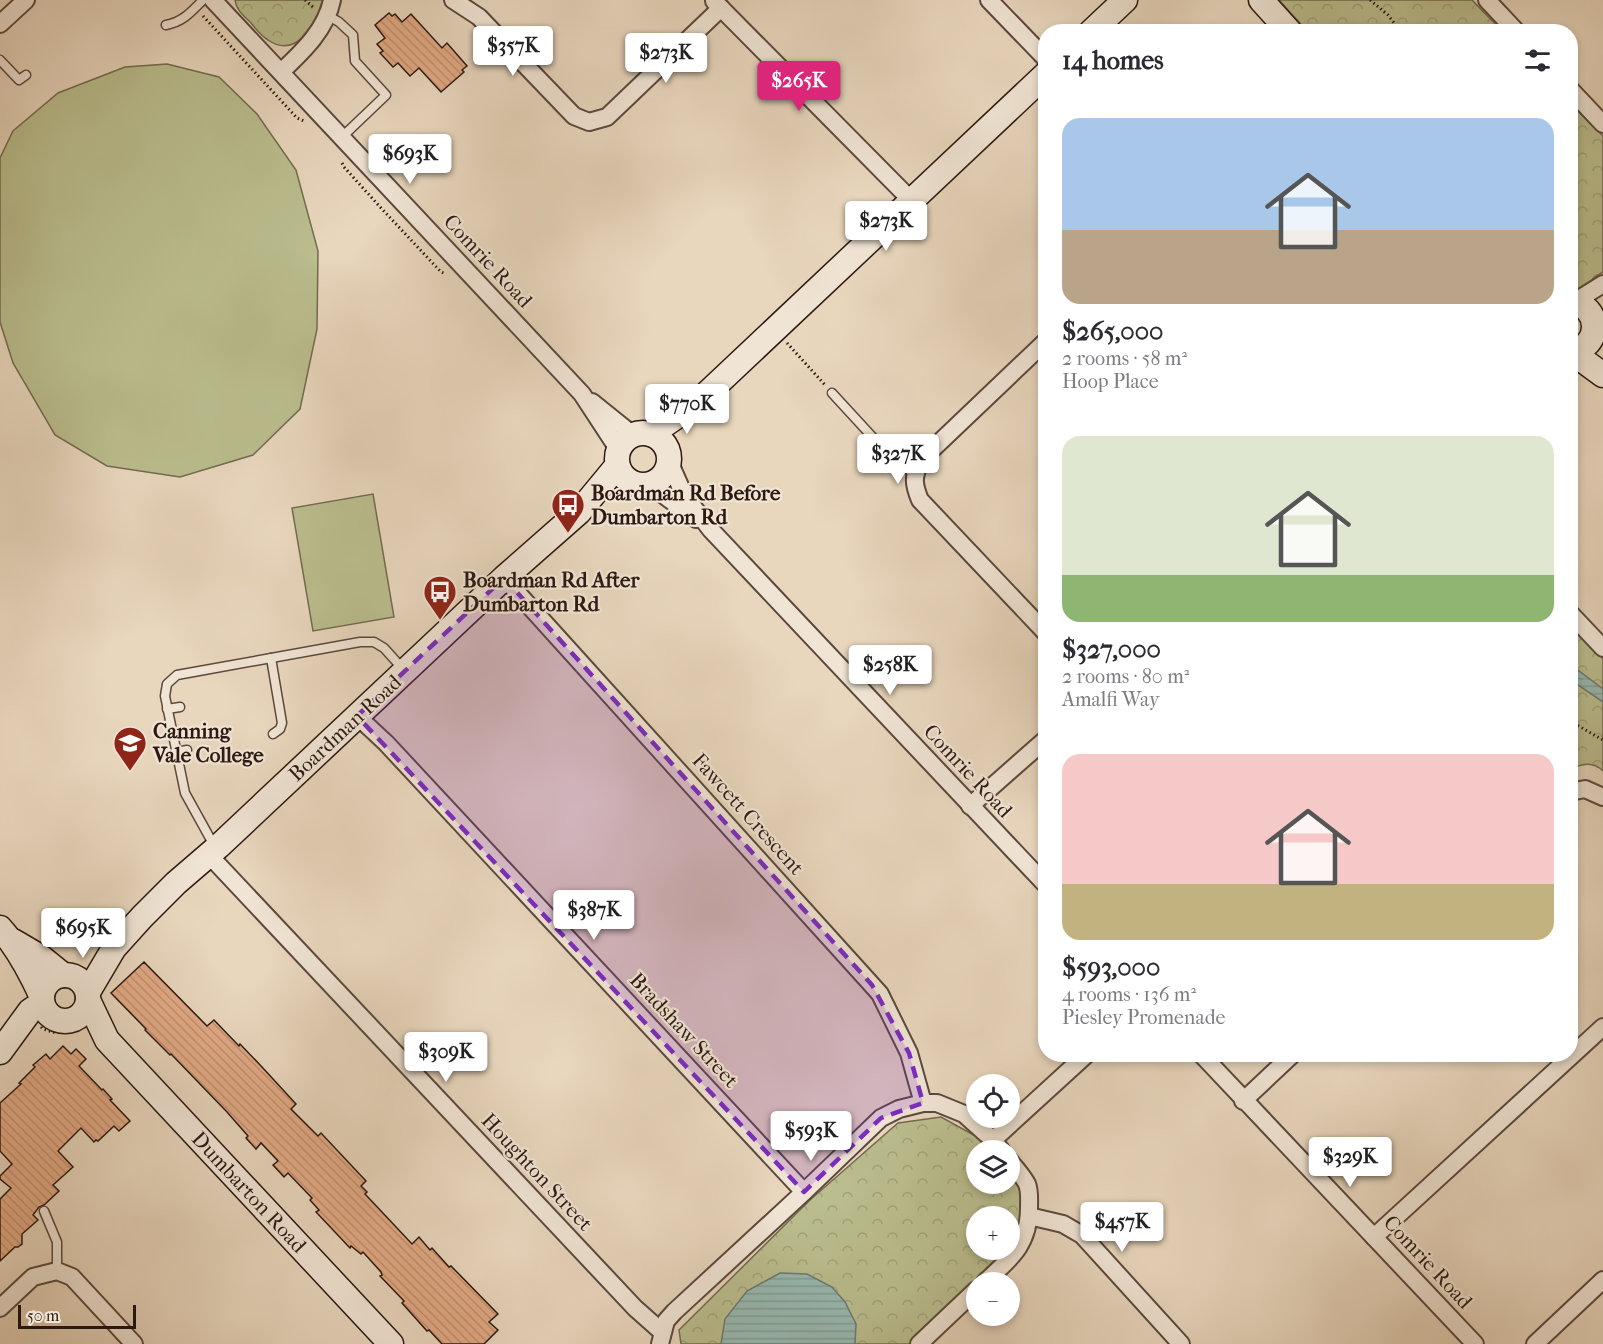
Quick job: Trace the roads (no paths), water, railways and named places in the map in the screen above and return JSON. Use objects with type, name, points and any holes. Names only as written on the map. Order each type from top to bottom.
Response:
[{"type":"street","points":[[0,24],[26,0]]},
{"type":"street","name":"Comrie Road","points":[[213,0],[582,394],[633,459],[711,530],[1038,877]]},
{"type":"street","points":[[453,0],[479,17],[574,116],[589,122],[607,117],[717,4],[911,200]]},
{"type":"street","points":[[989,0],[1038,51]]},
{"type":"street","points":[[1100,24],[1125,0]]},
{"type":"street","points":[[1261,0],[1283,24]]},
{"type":"street","points":[[1487,0],[1510,24]]},
{"type":"street","points":[[281,72],[302,52],[318,32],[330,8]]},
{"type":"street","name":"Boardman Road","points":[[1,1051],[54,1010],[84,1012],[88,996],[114,948],[150,908],[504,578],[699,401],[1038,81]]},
{"type":"street","points":[[1578,97],[1603,124]]},
{"type":"street","points":[[1578,299],[1603,284]]},
{"type":"street","points":[[1578,305],[1587,309],[1599,325],[1590,342],[1578,350]]},
{"type":"street","points":[[1578,356],[1603,375]]},
{"type":"street","points":[[1038,357],[921,460],[914,474],[915,487],[920,500],[1038,625]]},
{"type":"street","name":"Boardman Road","points":[[633,459],[663,476],[667,469],[671,439],[699,401]]},
{"type":"street","points":[[633,459],[659,438],[665,445],[669,457]]},
{"type":"street","name":"Comrie Road","points":[[669,457],[684,495],[711,530]]},
{"type":"street","name":"Fawcett Crescent","points":[[504,578],[880,994],[909,1053],[923,1103]]},
{"type":"street","points":[[1578,621],[1603,648]]},
{"type":"street","name":"Bradshaw Street","points":[[357,716],[402,760],[804,1192]]},
{"type":"street","points":[[970,806],[1038,746]]},
{"type":"street","points":[[1578,790],[1585,789],[1603,796]]},
{"type":"street","name":"Houghton Street","points":[[214,850],[661,1338]]},
{"type":"street","points":[[5,934],[66,975],[81,981],[88,996]]},
{"type":"street","points":[[5,934],[54,1010]]},
{"type":"street","name":"Boardman Road","points":[[54,1010],[44,988],[49,981],[66,975],[87,959],[114,948]]},
{"type":"street","name":"Dumbarton Road","points":[[88,996],[107,1040]]},
{"type":"street","name":"Dumbarton Road","points":[[54,1010],[107,1040],[391,1344]]},
{"type":"street","points":[[1578,1050],[1603,1027]]},
{"type":"street","points":[[1002,1140],[1079,1062]]},
{"type":"street","name":"Comrie Road","points":[[1208,1062],[1474,1344]]},
{"type":"street","points":[[1243,1101],[1284,1062]]},
{"type":"street","points":[[1374,1238],[1565,1062]]},
{"type":"street","points":[[661,1338],[666,1321],[674,1312],[881,1118],[899,1109],[923,1103],[938,1103],[964,1114],[992,1140]]},
{"type":"street","points":[[996,1272],[1009,1260],[1025,1238],[1029,1216],[1029,1190],[1020,1174]]},
{"type":"street","points":[[1029,1216],[1063,1224],[1082,1235],[1181,1344]]},
{"type":"street","points":[[0,1308],[33,1277],[57,1271],[72,1276],[134,1344]]},
{"type":"street","points":[[1535,1344],[1603,1280]]},
{"type":"street","points":[[919,1344],[966,1299]]},
{"type":"lane","points":[[166,25],[176,23],[186,17],[203,0]]},
{"type":"lane","points":[[330,8],[339,22],[353,35],[354,61],[386,95],[342,137]]},
{"type":"lane","points":[[0,60],[19,80],[26,75]]},
{"type":"lane","points":[[832,393],[889,455],[914,474]]},
{"type":"lane","points":[[214,850],[212,840],[185,793],[167,709],[165,696],[167,684],[177,675],[360,642],[374,642],[384,648],[405,671]]},
{"type":"lane","points":[[271,658],[272,689],[282,723],[280,729],[273,734]]},
{"type":"lane","points":[[167,709],[180,707]]},
{"type":"lane","points":[[176,752],[187,750]]},
{"type":"lane","points":[[44,1211],[57,1242],[57,1271]]},
{"type":"water","points":[[1578,670],[1603,689],[1603,702],[1578,685]]},
{"type":"water","points":[[780,1273],[807,1274],[832,1287],[845,1302],[856,1324],[855,1344],[721,1344],[725,1319],[747,1291]]},
{"type":"place","name":"Boardman Rd Before Dumbarton Rd","points":[[568,534]]},
{"type":"place","name":"Boardman Rd After Dumbarton Rd","points":[[440,621]]},
{"type":"place","name":"Canning Vale College","points":[[130,772]]}]
